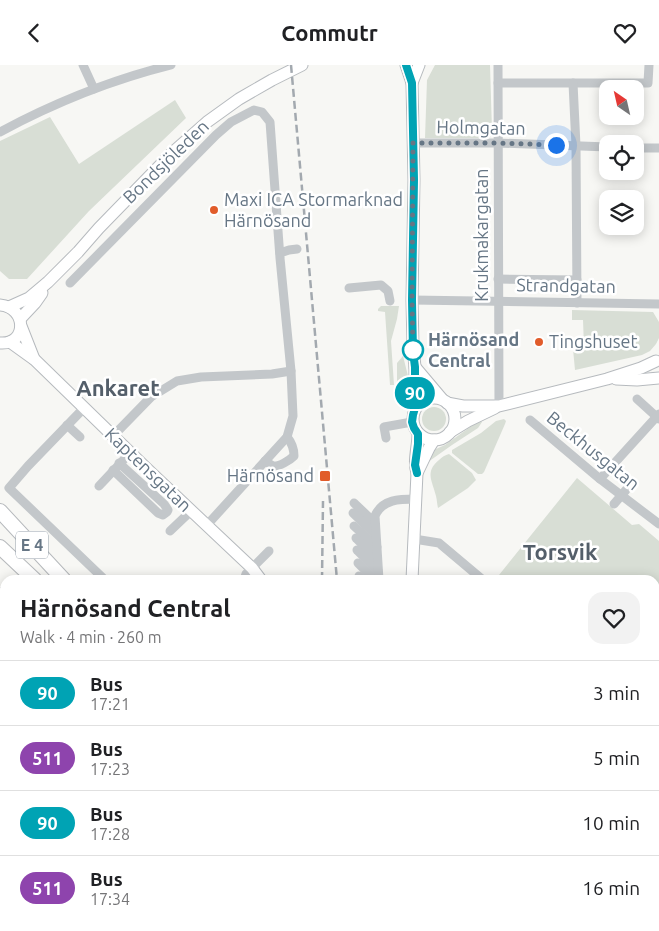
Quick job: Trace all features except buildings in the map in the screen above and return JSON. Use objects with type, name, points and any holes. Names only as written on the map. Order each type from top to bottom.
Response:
[{"type":"highway","name":"E 4","points":[[0,511],[59,575]]},
{"type":"highway","name":"E 4","points":[[0,547],[30,575]]},
{"type":"main road","name":"Bondsjöleden","points":[[2,306],[29,298],[48,282],[78,252],[98,228],[186,139],[206,122],[272,79],[302,65]]},
{"type":"main road","points":[[406,65],[412,83],[412,300],[415,367],[415,408],[412,422],[418,434],[434,441],[499,406],[607,379],[641,368],[657,357]]},
{"type":"main road","points":[[412,83],[418,65]]},
{"type":"main road","name":"Bondsjöleden","points":[[3,343],[15,339],[18,335],[20,322],[48,282]]},
{"type":"main road","points":[[2,306],[16,313],[20,322]]},
{"type":"main road","name":"Kaptensgatan","points":[[20,322],[34,360]]},
{"type":"main road","name":"Kaptensgatan","points":[[3,343],[34,360],[257,575]]},
{"type":"main road","points":[[607,379],[637,380],[659,377],[656,367],[657,357]]},
{"type":"main road","points":[[415,367],[444,401],[452,407],[455,420],[454,427],[450,433]]},
{"type":"main road","points":[[415,408],[424,400],[436,398],[463,406],[499,406]]},
{"type":"main road","points":[[412,575],[417,473],[415,465],[418,434]]},
{"type":"main road","points":[[417,473],[434,441]]},
{"type":"street","points":[[83,65],[94,89]]},
{"type":"street","points":[[0,132],[46,109],[94,89],[125,77],[171,65]]},
{"type":"street","name":"Krukmakargatan","points":[[498,65],[499,406]]},
{"type":"street","points":[[498,83],[648,83],[649,65]]},
{"type":"street","points":[[573,83],[576,146],[576,303]]},
{"type":"street","points":[[70,283],[216,135],[231,122],[254,110],[262,112],[270,122],[291,371],[293,416],[288,437],[207,525]]},
{"type":"street","name":"Holmgatan","points":[[413,143],[498,143],[599,147]]},
{"type":"street","points":[[644,147],[659,148]]},
{"type":"street","points":[[280,253],[297,249]]},
{"type":"street","points":[[498,279],[577,280]]},
{"type":"street","points":[[349,288],[381,285],[388,291],[390,301]]},
{"type":"street","name":"Strandgatan","points":[[412,300],[659,304]]},
{"type":"street","points":[[113,436],[151,397],[177,381],[201,377],[272,374],[291,371]]},
{"type":"street","points":[[600,479],[658,416],[637,399]]},
{"type":"street","points":[[84,408],[9,488],[100,575]]},
{"type":"street","name":"Beckhusgatan","points":[[530,421],[600,479],[624,493],[659,524]]},
{"type":"street","points":[[386,438],[384,427],[412,422]]},
{"type":"street","points":[[67,425],[80,437]]},
{"type":"street","points":[[265,461],[276,466],[290,460],[294,456],[292,443],[288,437]]},
{"type":"street","points":[[99,486],[130,453]]},
{"type":"street","points":[[116,467],[164,503],[168,510],[165,514],[160,515],[116,467]]},
{"type":"street","points":[[614,504],[624,493]]},
{"type":"street","points":[[378,575],[374,522],[376,512],[385,504],[396,500],[416,499]]},
{"type":"street","points":[[354,503],[374,522]]},
{"type":"street","points":[[170,531],[191,511]]},
{"type":"street","points":[[353,513],[376,535]]},
{"type":"street","points":[[354,526],[376,547]]},
{"type":"street","points":[[356,538],[378,559]]},
{"type":"street","points":[[414,539],[439,543],[477,575]]},
{"type":"street","points":[[356,550],[376,575]]},
{"type":"street","points":[[246,575],[269,551]]},
{"type":"street","points":[[358,563],[375,575]]},
{"type":"street","points":[[92,575],[96,571]]},
{"type":"shaded area","points":[[435,65],[490,65],[492,131],[490,138],[425,138],[427,80]]},
{"type":"shaded area","points":[[175,100],[186,118],[89,211],[27,279],[9,279],[0,271],[0,141],[50,117],[79,164]]},
{"type":"shaded area","points":[[381,306],[399,306],[391,341],[394,385],[390,385],[385,312],[378,311]]},
{"type":"shaded area","points":[[572,310],[653,312],[659,322],[659,338],[650,351],[642,355],[575,370],[573,349],[584,347],[583,320],[572,320]]},
{"type":"shaded area","points":[[403,356],[410,384],[397,385],[397,363]]},
{"type":"shaded area","points":[[429,407],[439,407],[446,414],[446,424],[439,431],[429,431],[422,424],[422,414]]},
{"type":"shaded area","points":[[504,419],[506,421],[505,424],[482,474],[478,474],[452,453],[452,450],[481,433],[496,421]]},
{"type":"shaded area","points":[[480,420],[482,422],[478,428],[428,462],[432,452]]},
{"type":"shaded area","points":[[449,454],[472,473],[476,480],[468,488],[438,508],[431,473],[434,464]]},
{"type":"shaded area","points":[[577,478],[632,525],[639,524],[659,541],[659,575],[499,575]]},
{"type":"railway","points":[[291,65],[337,575]]},
{"type":"railway","points":[[322,575],[323,501]]},
{"type":"bus line","name":"90","points":[[406,65],[412,83],[414,180],[412,300],[415,367],[415,408],[412,422],[418,434],[415,465],[417,473]]},
{"type":"place","name":"Maxi ICA Stormarknad Härnösand","points":[[214,210]]},
{"type":"place","name":"Tingshuset","points":[[539,342]]},
{"type":"place","name":"Härnösand Central","points":[[413,350]]},
{"type":"place","name":"Härnösand","points":[[325,476]]},
{"type":"district","name":"Ankaret","points":[[118,388]]},
{"type":"district","name":"Torsvik","points":[[560,552]]},
{"type":"route","points":[[413,350],[413,143],[556,145]]}]
